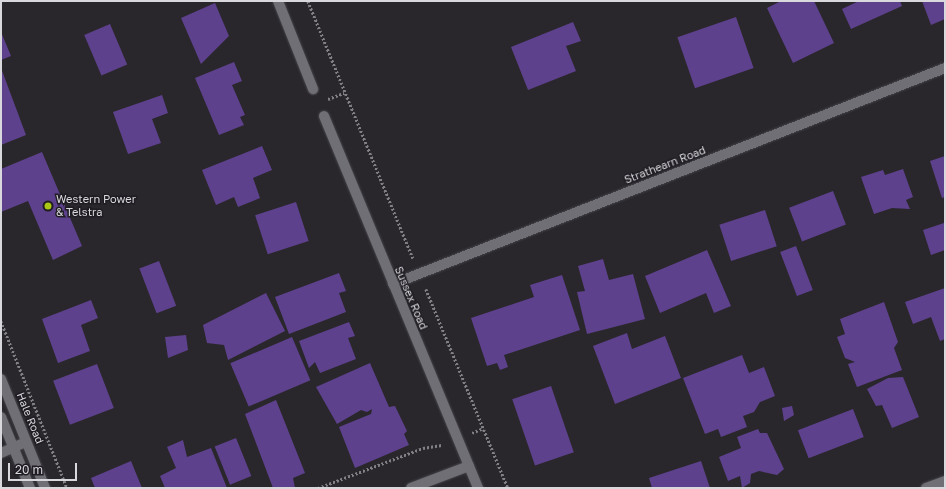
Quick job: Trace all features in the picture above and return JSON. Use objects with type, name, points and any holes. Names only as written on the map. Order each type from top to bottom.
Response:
[{"type":"street","points":[[278,1],[313,89]]},
{"type":"street","name":"Strathearn Road","points":[[393,284],[945,68]]},
{"type":"street","name":"Sussex Road","points":[[324,116],[478,488]]},
{"type":"street","name":"Hale Road","points":[[1,379],[45,488]]},
{"type":"street","points":[[1,417],[30,488]]},
{"type":"street","points":[[1,453],[26,442]]},
{"type":"street","points":[[411,488],[469,466]]},
{"type":"street","points":[[926,488],[945,480]]},
{"type":"path","points":[[308,1],[344,93],[508,488]]},
{"type":"path","points":[[325,100],[344,93]]},
{"type":"path","points":[[1,320],[67,488]]},
{"type":"path","points":[[318,488],[423,448],[440,446],[483,428]]},
{"type":"building","points":[[781,1],[814,1],[834,43],[793,63],[767,8]]},
{"type":"building","points":[[859,1],[900,1],[902,6],[851,29],[842,9]]},
{"type":"building","points":[[922,1],[945,1],[945,19],[931,25]]},
{"type":"building","points":[[215,3],[229,36],[201,64],[181,18]]},
{"type":"building","points":[[736,17],[754,68],[695,88],[677,37]]},
{"type":"building","points":[[573,22],[581,41],[566,46],[576,71],[528,90],[511,47]]},
{"type":"building","points":[[110,24],[127,65],[101,75],[84,35]]},
{"type":"building","points":[[1,32],[11,56],[1,60]]},
{"type":"building","points":[[234,62],[242,81],[232,85],[245,115],[240,117],[244,125],[219,135],[195,78]]},
{"type":"building","points":[[1,68],[26,135],[1,145]]},
{"type":"building","points":[[162,95],[168,113],[152,119],[161,143],[128,154],[113,112]]},
{"type":"building","points":[[262,146],[272,170],[253,178],[260,198],[238,207],[234,197],[216,205],[202,170]]},
{"type":"building","name":"Western Power & Telstra","points":[[42,152],[82,246],[53,260],[28,201],[1,212],[1,169]]},
{"type":"building","points":[[945,156],[945,197],[942,198],[930,161]]},
{"type":"building","points":[[903,169],[913,197],[906,200],[910,209],[892,208],[874,214],[861,177],[883,170],[885,175]]},
{"type":"building","points":[[833,191],[846,225],[802,241],[789,208]]},
{"type":"building","points":[[296,202],[309,241],[268,254],[255,215]]},
{"type":"building","points":[[765,210],[777,246],[731,261],[719,225]]},
{"type":"building","points":[[944,223],[945,250],[931,255],[923,230]]},
{"type":"building","points":[[796,246],[813,290],[797,296],[780,252]]},
{"type":"building","points":[[707,250],[731,306],[714,313],[706,293],[660,313],[645,276]]},
{"type":"building","points":[[603,259],[609,280],[633,274],[645,319],[587,334],[577,292],[585,291],[578,266]]},
{"type":"building","points":[[159,261],[176,306],[157,313],[139,269]]},
{"type":"building","points":[[339,273],[346,291],[339,293],[346,312],[289,334],[275,297]]},
{"type":"building","points":[[562,275],[580,330],[504,355],[508,367],[500,370],[497,363],[487,366],[471,318],[534,297],[530,285]]},
{"type":"building","points":[[945,288],[945,339],[940,341],[931,317],[913,324],[905,302]]},
{"type":"building","points":[[266,293],[285,331],[228,360],[224,345],[207,343],[203,325]]},
{"type":"building","points":[[91,300],[98,318],[81,325],[90,351],[58,363],[42,319]]},
{"type":"building","points":[[884,302],[898,342],[894,348],[902,370],[857,387],[848,364],[855,362],[845,358],[837,337],[845,334],[840,319]]},
{"type":"building","points":[[349,322],[355,336],[348,338],[356,359],[320,373],[315,362],[309,368],[299,341]]},
{"type":"building","points":[[627,333],[632,349],[665,336],[681,378],[615,404],[593,346]]},
{"type":"building","points":[[186,335],[188,350],[168,358],[165,337]]},
{"type":"building","points":[[292,337],[310,380],[249,406],[230,363]]},
{"type":"building","points":[[742,355],[749,373],[764,367],[775,396],[760,402],[754,412],[743,416],[747,427],[721,437],[718,429],[705,434],[683,378]]},
{"type":"building","points":[[370,363],[389,407],[395,406],[407,431],[404,434],[409,445],[355,468],[339,427],[371,414],[372,409],[367,412],[361,410],[337,424],[316,387]]},
{"type":"building","points":[[97,364],[114,408],[70,425],[53,381]]},
{"type":"building","points":[[903,377],[919,417],[892,428],[882,405],[876,406],[867,389],[888,378]]},
{"type":"building","points":[[551,386],[574,452],[535,466],[512,399]]},
{"type":"building","points":[[276,400],[305,473],[293,478],[295,488],[273,488],[245,414]]},
{"type":"building","points":[[792,406],[794,415],[784,421],[782,408]]},
{"type":"building","points":[[853,409],[864,437],[809,458],[798,430]]},
{"type":"building","points":[[758,429],[760,433],[767,433],[784,469],[777,475],[759,471],[751,474],[750,483],[742,488],[740,476],[728,481],[719,457],[741,448],[737,437]]},
{"type":"building","points":[[236,438],[251,476],[230,485],[215,447]]},
{"type":"building","points":[[183,440],[187,457],[211,448],[227,488],[165,488],[160,476],[176,468],[167,447]]},
{"type":"building","points":[[131,461],[142,488],[95,488],[91,478]]},
{"type":"building","points":[[701,461],[710,488],[652,488],[649,478]]},
{"type":"place","name":"Western Power & Telstra","points":[[48,206]]}]
